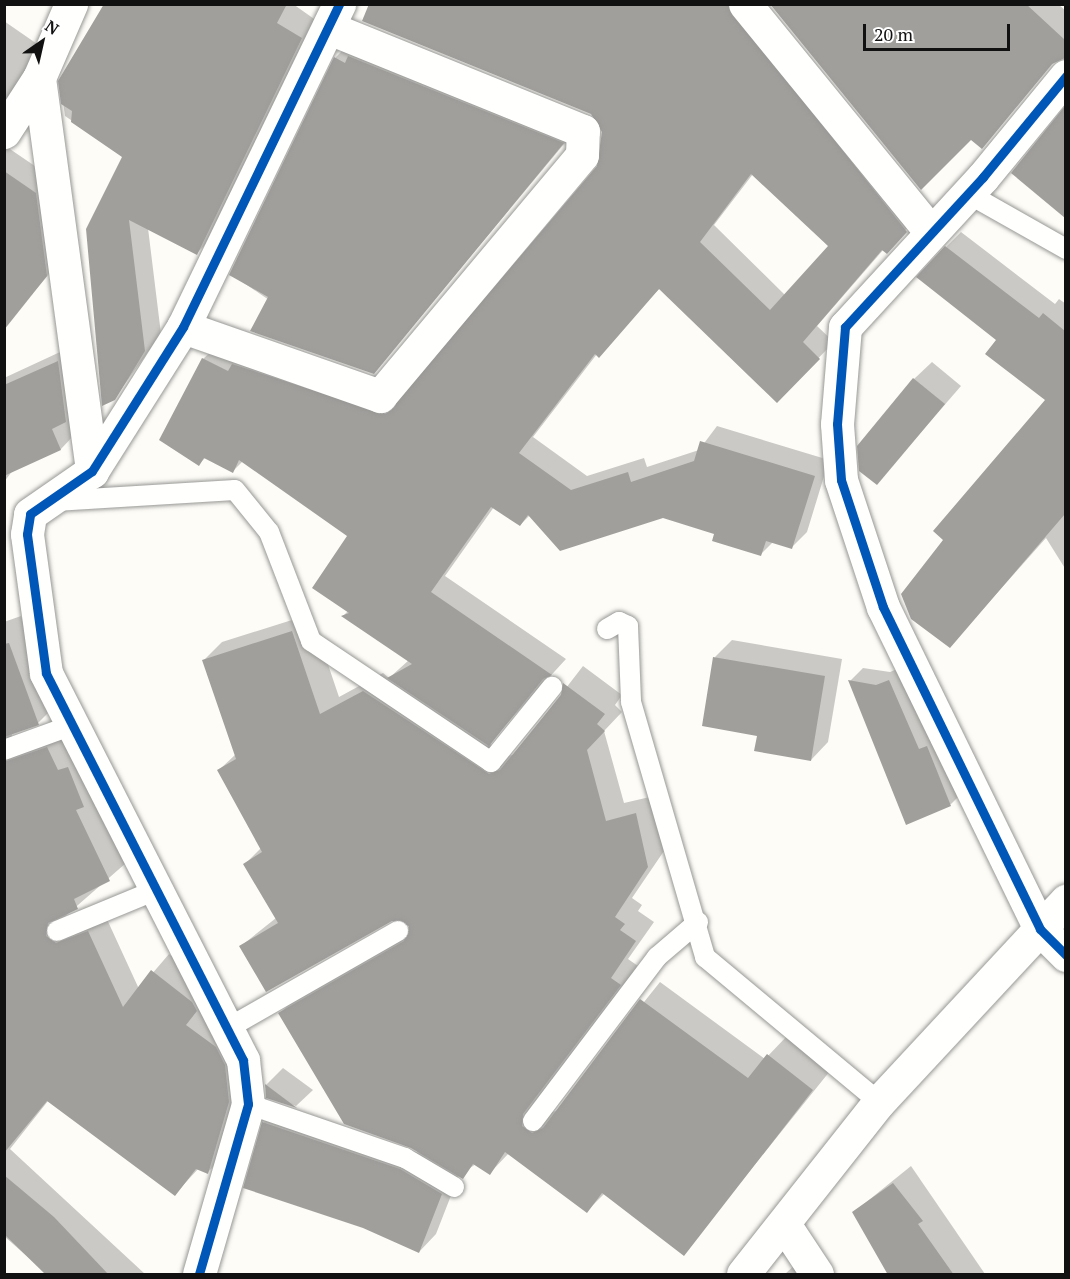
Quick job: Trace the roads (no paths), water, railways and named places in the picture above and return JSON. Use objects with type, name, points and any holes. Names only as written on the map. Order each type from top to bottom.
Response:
[{"type":"street","points":[[4,132],[39,78],[71,4]]},
{"type":"street","points":[[745,4],[930,231]]},
{"type":"street","points":[[183,327],[380,396],[582,155],[583,131],[334,16],[280,118],[183,327],[92,471],[44,501],[30,514],[27,534],[46,673],[70,726],[243,1060],[248,1104],[199,1275]]},
{"type":"street","points":[[1065,76],[966,193],[845,327],[837,424],[841,480],[883,607],[1040,929],[1065,955]]},
{"type":"street","points":[[39,78],[92,471]]},
{"type":"street","points":[[743,1275],[879,1102],[1065,901]]},
{"type":"street","points":[[784,1224],[817,1275]]},
{"type":"lane","points":[[966,193],[1065,249]]},
{"type":"lane","points":[[44,501],[235,490],[269,532],[311,641],[491,762],[552,687]]},
{"type":"lane","points":[[607,629],[619,622],[628,626],[632,702],[698,922],[705,957],[879,1102]]},
{"type":"lane","points":[[4,750],[70,726]]},
{"type":"lane","points":[[57,931],[156,890]]},
{"type":"lane","points":[[533,1121],[657,957],[698,922]]},
{"type":"lane","points":[[228,1028],[398,931]]},
{"type":"lane","points":[[248,1104],[405,1158],[454,1187]]}]
